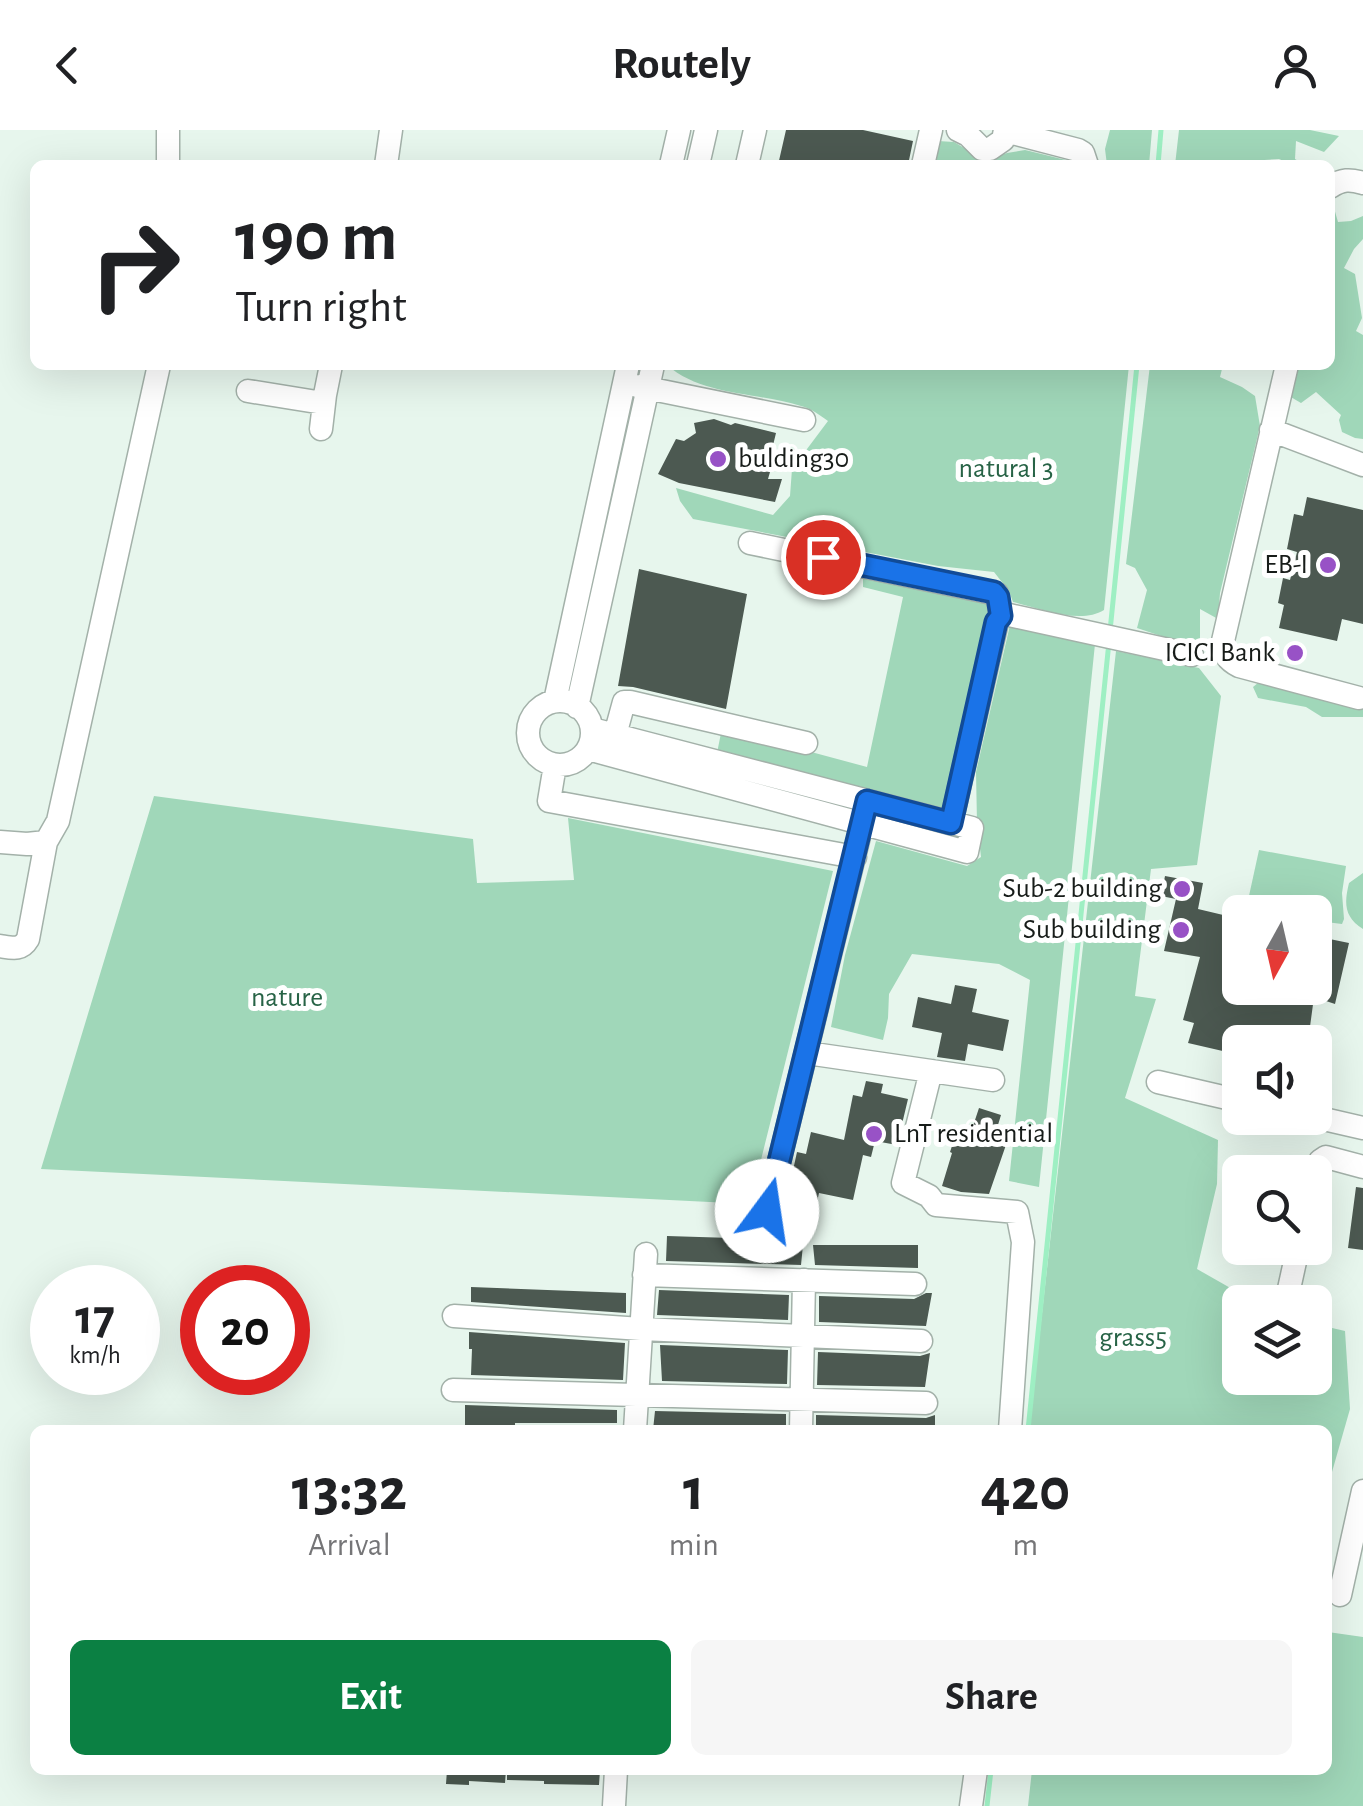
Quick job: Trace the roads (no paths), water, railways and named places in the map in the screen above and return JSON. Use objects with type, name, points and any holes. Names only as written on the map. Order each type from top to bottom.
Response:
[{"type":"street","points":[[168,130],[168,160]]},
{"type":"street","points":[[387,160],[391,130]]},
{"type":"street","points":[[672,160],[679,130]]},
{"type":"street","points":[[699,160],[706,130]]},
{"type":"street","points":[[749,160],[755,130]]},
{"type":"street","points":[[925,160],[931,130]]},
{"type":"street","points":[[958,130],[982,148],[997,145],[1005,131],[1078,150],[1085,160]]},
{"type":"street","points":[[1335,184],[1350,179],[1363,183]]},
{"type":"street","points":[[0,946],[17,948],[28,939],[46,842],[58,821],[158,370]]},
{"type":"street","points":[[321,428],[330,370]]},
{"type":"street","points":[[1285,370],[1223,641],[1224,652],[1239,666],[1359,698]]},
{"type":"street","points":[[566,704],[626,374],[650,376],[804,420]]},
{"type":"street","points":[[566,704],[650,376]]},
{"type":"street","points":[[248,391],[324,403]]},
{"type":"street","points":[[1273,423],[1363,450]]},
{"type":"street","points":[[1273,423],[1363,465]]},
{"type":"street","points":[[750,543],[994,592],[1001,616]]},
{"type":"street","points":[[951,823],[996,622],[1001,616],[1192,655]]},
{"type":"street","points":[[598,738],[708,759],[865,812],[967,852],[972,828],[865,812],[598,738],[589,719],[566,704],[545,704],[530,718],[527,728],[532,750],[539,759],[555,765],[571,764],[581,758],[598,738],[624,702],[806,743]]},
{"type":"street","points":[[708,759],[715,722]]},
{"type":"street","points":[[555,765],[550,801],[854,858]]},
{"type":"street","points":[[767,1211],[865,812]]},
{"type":"street","points":[[0,842],[46,842]]},
{"type":"street","points":[[806,1053],[993,1080]]},
{"type":"street","points":[[931,1071],[904,1183],[929,1196],[936,1205],[1016,1212],[1023,1242],[1010,1425]]},
{"type":"street","points":[[1158,1082],[1222,1097]]},
{"type":"street","points":[[1332,1122],[1363,1128]]},
{"type":"street","points":[[1332,1159],[1363,1167]]},
{"type":"street","points":[[635,1425],[645,1264],[804,1280],[914,1284]]},
{"type":"street","points":[[801,1425],[804,1280]]},
{"type":"street","points":[[454,1316],[641,1329],[922,1341]]},
{"type":"street","points":[[453,1390],[926,1403]]},
{"type":"street","points":[[1343,1596],[1363,1490]]},
{"type":"street","points":[[614,1806],[616,1775]]},
{"type":"street","points":[[972,1806],[975,1775]]},
{"type":"waterway","points":[[1158,160],[1161,130]]},
{"type":"waterway","points":[[1110,631],[1136,370]]},
{"type":"waterway","points":[[1029,1425],[1109,642]]},
{"type":"waterway","points":[[987,1806],[990,1775]]},
{"type":"place","name":"bulding30","points":[[718,459]]},
{"type":"place","name":"EB-I","points":[[1328,565]]},
{"type":"place","name":"ICICI Bank","points":[[1295,653]]},
{"type":"place","name":"Sub-2 building","points":[[1182,889]]},
{"type":"place","name":"Sub building","points":[[1181,930]]},
{"type":"place","name":"LnT residential","points":[[874,1134]]},
{"type":"park label","name":"natural 3","points":[[1006,469]]},
{"type":"park label","name":"nature","points":[[287,998]]},
{"type":"park label","name":"grass5","points":[[1133,1338]]}]
